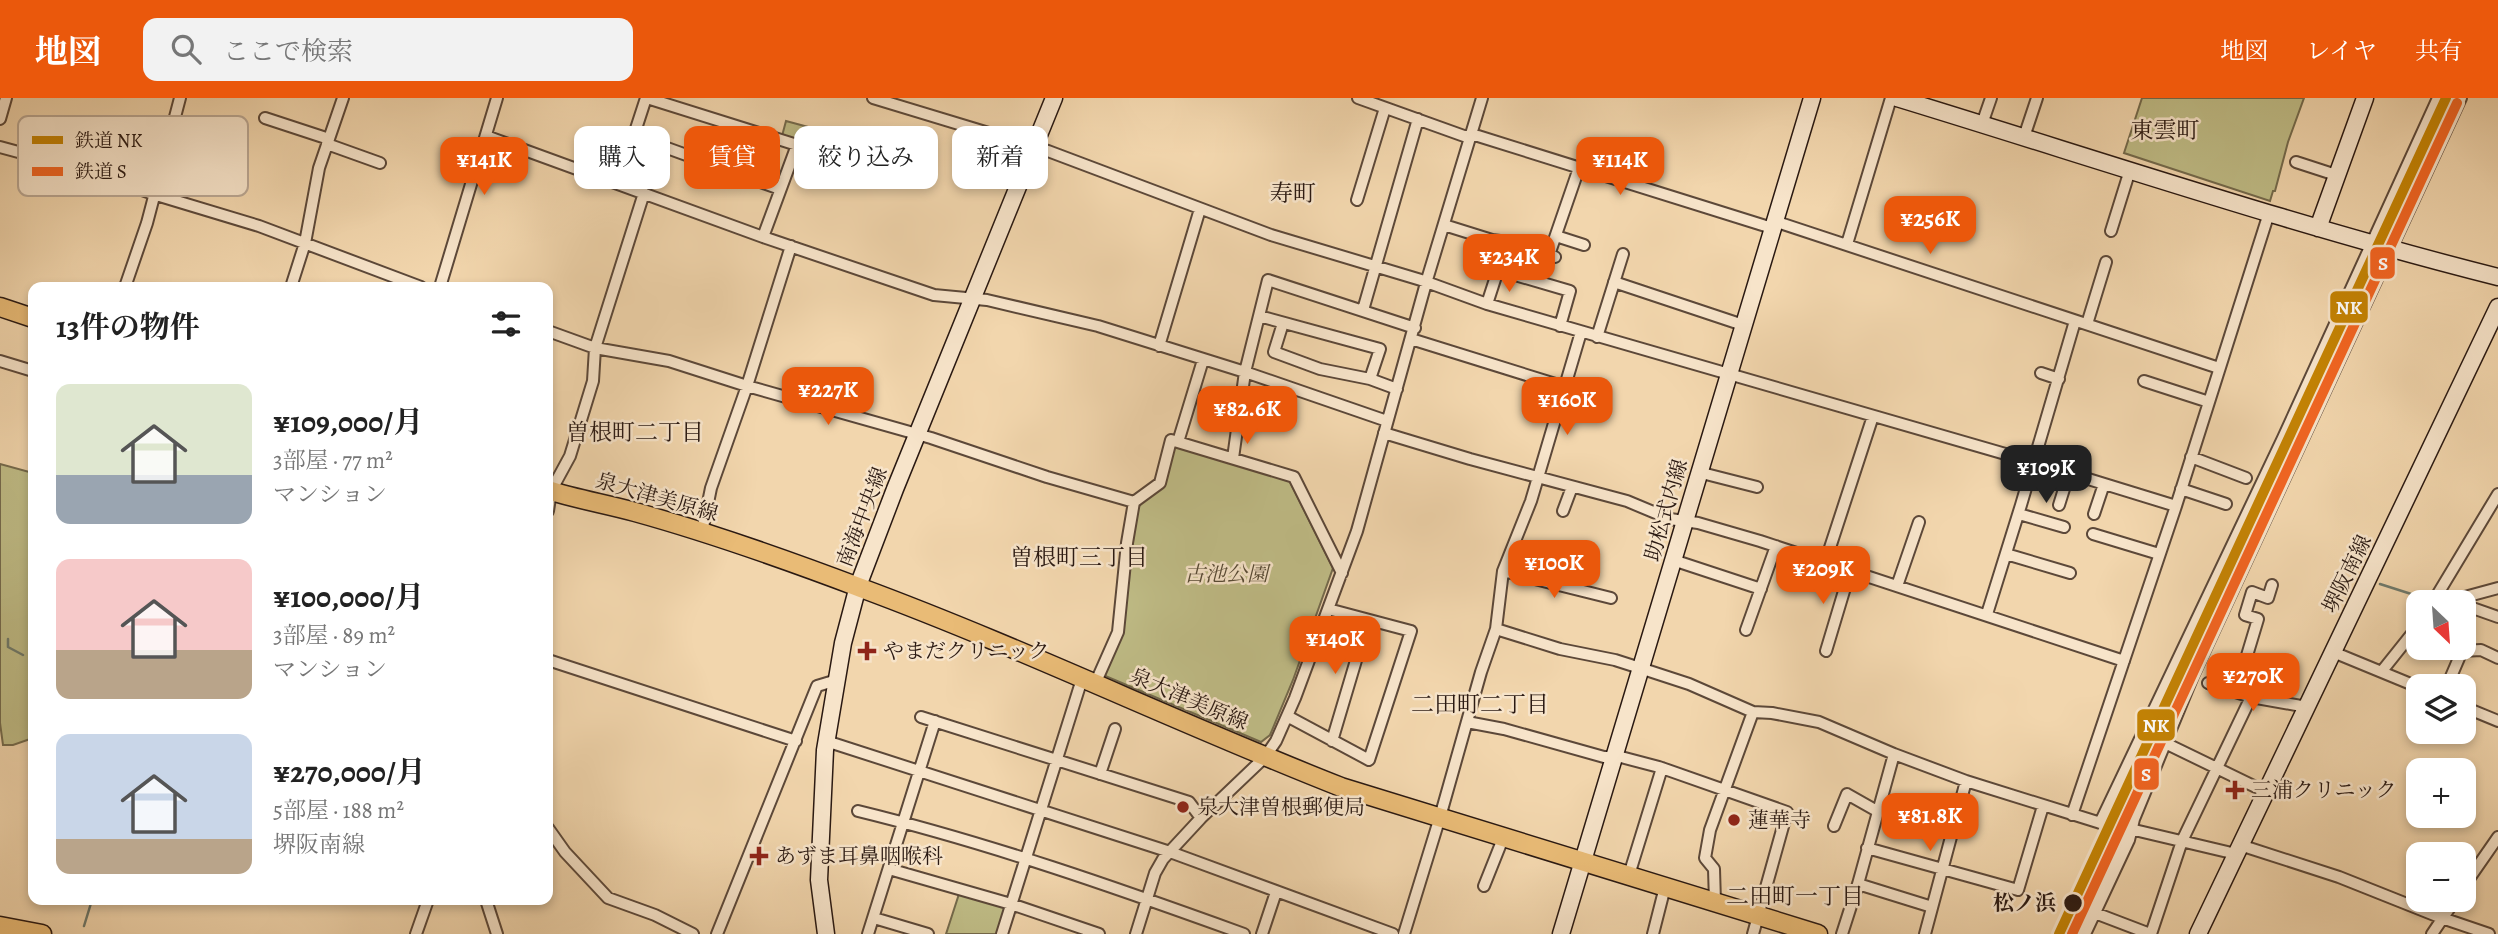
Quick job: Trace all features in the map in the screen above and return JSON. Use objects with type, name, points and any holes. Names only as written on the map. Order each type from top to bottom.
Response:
[{"type":"main road","points":[[0,307],[28,316]]},
{"type":"main road","name":"泉大津美原線","points":[[553,492],[702,532],[859,586],[1341,787],[1818,934]]},
{"type":"main road","points":[[0,926],[42,934]]},
{"type":"street","points":[[0,119],[6,98]]},
{"type":"street","points":[[175,116],[180,98]]},
{"type":"street","points":[[293,282],[305,243],[319,168],[343,98]]},
{"type":"street","points":[[442,282],[497,98]]},
{"type":"street","points":[[637,126],[647,98],[736,126]]},
{"type":"street","points":[[873,98],[963,126]]},
{"type":"street","name":"南海中央線","points":[[1043,126],[1054,98]]},
{"type":"street","points":[[1358,98],[1464,136],[1478,136],[1579,168],[1846,244],[2219,368]]},
{"type":"street","points":[[1136,934],[1155,873],[1163,859],[1201,818],[1265,757],[1276,741],[1287,716],[1357,531],[1426,283],[1482,98]]},
{"type":"street","name":"助松式内線","points":[[1560,934],[1812,98]]},
{"type":"street","points":[[1846,244],[1891,98]]},
{"type":"street","points":[[1897,98],[2390,250],[2498,276]]},
{"type":"street","points":[[1982,124],[1991,98]]},
{"type":"street","points":[[2024,137],[2037,98]]},
{"type":"street","points":[[2318,228],[2365,98]]},
{"type":"street","points":[[1496,629],[1560,649],[1640,668],[1689,684],[1753,712],[1819,722],[1894,754],[1966,780],[2104,824],[2172,670],[2283,438],[2438,98]]},
{"type":"street","points":[[2085,934],[2129,840],[2128,829],[2192,679],[2461,98]]},
{"type":"street","points":[[1357,200],[1385,108]]},
{"type":"street","points":[[265,118],[289,121],[328,142],[380,163]]},
{"type":"street","points":[[1363,310],[1419,119]]},
{"type":"street","points":[[486,135],[574,168]]},
{"type":"street","points":[[763,237],[797,145],[780,140]]},
{"type":"street","points":[[0,147],[18,152]]},
{"type":"street","points":[[1048,153],[1270,234],[1487,304],[2176,506]]},
{"type":"street","points":[[2296,162],[2336,175]]},
{"type":"street","points":[[1444,225],[1492,240],[1516,243],[1552,256],[1579,168]]},
{"type":"street","points":[[2111,231],[2130,170]]},
{"type":"street","points":[[632,189],[934,295],[975,298],[1098,326],[1245,372],[1387,421]]},
{"type":"street","name":"南海中央線","points":[[826,934],[819,880],[826,741],[843,643],[859,586],[917,435],[1018,189]]},
{"type":"street","points":[[553,484],[569,456],[593,382],[595,348],[644,193]]},
{"type":"street","points":[[127,282],[147,223],[153,196]]},
{"type":"street","points":[[160,196],[239,219],[408,282]]},
{"type":"street","points":[[1159,346],[1200,209]]},
{"type":"street","points":[[2072,815],[2176,506],[2269,213]]},
{"type":"street","points":[[1556,236],[1584,245]]},
{"type":"street","points":[[702,532],[712,488],[791,246]]},
{"type":"street","points":[[1597,337],[1623,254]]},
{"type":"street","points":[[2087,324],[2106,262]]},
{"type":"street","points":[[1487,304],[1498,270],[1570,291],[1560,326]]},
{"type":"street","points":[[1233,458],[1245,372],[1268,280],[1363,310],[1413,333],[1565,387]]},
{"type":"street","points":[[1614,282],[1742,325]]},
{"type":"street","name":"堺阪南線","points":[[2198,934],[2498,307]]},
{"type":"street","points":[[1259,316],[1380,349],[1370,379]]},
{"type":"street","points":[[1987,614],[2075,321]]},
{"type":"street","points":[[1283,323],[1274,352],[1320,369],[1370,379],[1396,389]]},
{"type":"street","points":[[1404,934],[1496,629],[1503,571],[1538,478],[1581,332]]},
{"type":"street","points":[[553,333],[595,348],[669,361],[1134,502]]},
{"type":"street","points":[[6,360],[28,369]]},
{"type":"street","points":[[1178,442],[1203,360]]},
{"type":"street","points":[[2041,373],[2059,379]]},
{"type":"street","points":[[2144,381],[2208,402]]},
{"type":"street","points":[[1825,563],[1873,416]]},
{"type":"street","points":[[1384,433],[1627,501],[1670,519],[1698,523],[1776,546],[2124,661]]},
{"type":"street","points":[[1002,934],[1057,760],[1088,681],[1118,632],[1126,543],[1134,502],[1160,483],[1171,440],[1294,477],[1342,573]]},
{"type":"street","points":[[2191,457],[2246,478]]},
{"type":"street","points":[[1698,472],[1757,487]]},
{"type":"street","points":[[2059,505],[2069,473]]},
{"type":"street","points":[[2094,514],[2104,484]]},
{"type":"street","points":[[1563,511],[1572,487]]},
{"type":"street","points":[[2181,489],[2226,504]]},
{"type":"street","points":[[2440,590],[2498,494]]},
{"type":"street","points":[[2019,513],[2064,527]]},
{"type":"street","points":[[1897,586],[1919,522]]},
{"type":"street","points":[[2093,534],[2159,554]]},
{"type":"street","points":[[1746,630],[1776,546]]},
{"type":"street","points":[[2006,554],[2070,573]]},
{"type":"street","points":[[1673,560],[1761,589]]},
{"type":"street","points":[[1503,571],[1611,598]]},
{"type":"street","points":[[1826,651],[1850,571]]},
{"type":"street","points":[[2236,692],[2258,619],[2245,615],[2252,592],[2268,598],[2272,585]]},
{"type":"street","points":[[2476,594],[2498,588]]},
{"type":"street","points":[[1287,716],[1369,760],[1410,631],[1328,609]]},
{"type":"street","points":[[2476,610],[2498,617]]},
{"type":"street","points":[[1332,741],[1368,620]]},
{"type":"street","points":[[2382,671],[2406,643]]},
{"type":"street","points":[[2476,650],[2498,658]]},
{"type":"street","points":[[2333,652],[2406,682]]},
{"type":"street","points":[[553,662],[647,690],[796,741]]},
{"type":"street","points":[[2172,670],[2192,679]]},
{"type":"street","points":[[717,934],[817,686],[836,680]]},
{"type":"street","points":[[2208,683],[2251,697],[2307,707]]},
{"type":"street","points":[[2095,913],[2150,934],[2182,841],[2251,697]]},
{"type":"street","points":[[1715,902],[1714,869],[1706,858],[1710,830],[1723,788],[1753,712]]},
{"type":"street","points":[[2476,712],[2498,721]]},
{"type":"street","points":[[921,717],[1189,802],[1201,818]]},
{"type":"street","points":[[869,934],[935,721]]},
{"type":"street","points":[[1467,722],[1504,729],[1604,757],[1613,756],[1662,768],[1787,813],[1753,934]]},
{"type":"street","points":[[1100,774],[1115,729]]},
{"type":"street","points":[[826,741],[1171,852],[1393,934]]},
{"type":"street","points":[[2165,743],[2266,792]]},
{"type":"street","points":[[1842,934],[1894,754]]},
{"type":"street","points":[[1629,875],[1662,768]]},
{"type":"street","points":[[1925,934],[1966,780]]},
{"type":"street","points":[[1834,826],[1847,794],[1877,811]]},
{"type":"street","points":[[1867,848],[2018,890],[2043,806]]},
{"type":"street","points":[[858,811],[1026,859],[1244,934]]},
{"type":"street","points":[[2128,829],[2238,850],[2339,877],[2490,934]]},
{"type":"street","points":[[553,835],[565,852],[608,898],[655,915],[693,934]]},
{"type":"street","points":[[1484,886],[1504,836]]},
{"type":"street","points":[[2476,869],[2498,838]]},
{"type":"street","points":[[889,869],[1011,904],[1099,934]]},
{"type":"street","points":[[1858,884],[1932,907]]},
{"type":"street","points":[[1653,934],[1665,887]]},
{"type":"street","points":[[1262,934],[1276,891]]},
{"type":"street","points":[[416,934],[426,905]]},
{"type":"street","points":[[488,905],[497,934]]},
{"type":"street","points":[[2432,934],[2446,912]]},
{"type":"street","points":[[874,918],[928,934]]},
{"type":"green space","points":[[2142,98],[2304,98],[2270,201],[2124,153]]},
{"type":"green space","points":[[786,121],[804,126],[794,126],[794,139],[782,136]]},
{"type":"green space","name":"古池公園","points":[[1176,446],[1289,480],[1333,568],[1293,680],[1270,735],[1261,742],[1103,675],[1121,633],[1130,549],[1138,508],[1162,487]]},
{"type":"green space","points":[[0,464],[28,472],[28,740],[3,745],[0,723]]},
{"type":"green space","points":[[959,894],[1002,905],[1006,909],[998,934],[946,934]]},
{"type":"waterway","points":[[2380,584],[2406,592]]},
{"type":"waterway","points":[[8,639],[8,647],[23,655]]},
{"type":"waterway","points":[[84,926],[90,905]]},
{"type":"tunnel","points":[[2107,825],[2125,828]]},
{"type":"rail line","name":"NK","points":[[2059,934],[2446,98]]},
{"type":"rail line","name":"S","points":[[2072,934],[2457,103]]},
{"type":"place","name":"やまだクリニック","points":[[867,651]]},
{"type":"place","name":"三浦クリニック","points":[[2235,790]]},
{"type":"place","name":"泉大津曽根郵便局","points":[[1183,807]]},
{"type":"place","name":"蓮華寺","points":[[1734,820]]},
{"type":"place","name":"あずま耳鼻咽喉科","points":[[759,856]]},
{"type":"place","name":"松ノ浜","points":[[2073,903]]},
{"type":"district","name":"東雲町","points":[[2165,130]]},
{"type":"district","name":"寿町","points":[[1293,193]]},
{"type":"district","name":"曽根町二丁目","points":[[635,432]]},
{"type":"district","name":"曽根町三丁目","points":[[1079,557]]},
{"type":"district","name":"二田町二丁目","points":[[1480,704]]},
{"type":"district","name":"二田町一丁目","points":[[1795,896]]}]
